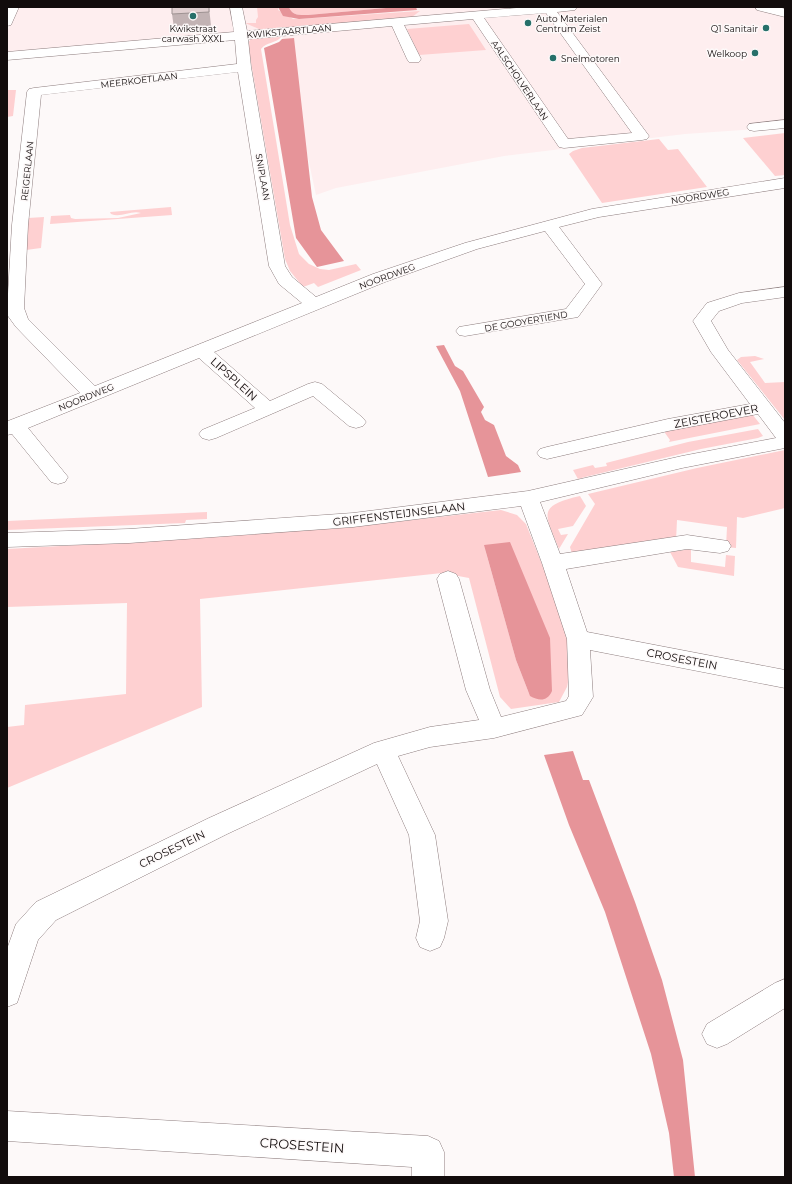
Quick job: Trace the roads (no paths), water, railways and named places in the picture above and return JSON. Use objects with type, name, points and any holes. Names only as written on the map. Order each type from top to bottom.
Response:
[{"type":"street","points":[[7,22],[13,7]]},
{"type":"street","name":"SNIPLAAN","points":[[236,7],[241,35],[244,67],[277,266],[286,280],[314,304]]},
{"type":"street","name":"KWIKSTAARTLAAN","points":[[7,56],[571,7]]},
{"type":"street","points":[[761,7],[785,13]]},
{"type":"street","name":"AALSCHOLVERLAAN","points":[[476,15],[564,144],[642,136],[549,9]]},
{"type":"street","points":[[396,21],[414,59]]},
{"type":"street","name":"MEERKOETLAAN","points":[[34,92],[244,67]]},
{"type":"street","name":"REIGERLAAN","points":[[34,92],[15,296],[17,316],[22,323],[92,394]]},
{"type":"street","points":[[754,127],[785,124]]},
{"type":"street","name":"NOORDWEG","points":[[11,427],[379,278],[471,246],[598,212],[785,183]]},
{"type":"street","name":"DE GOOYERTIEND","points":[[465,331],[572,313],[594,284],[549,225]]},
{"type":"street","name":"ZEISTEROEVER","points":[[547,453],[668,425],[763,407],[720,352],[702,321],[713,307],[739,298],[785,292]]},
{"type":"street","name":"LIPSPLEIN","points":[[201,350],[268,409]]},
{"type":"street","name":"LIPSPLEIN","points":[[209,434],[315,388],[356,422]]},
{"type":"street","points":[[763,407],[785,436]]},
{"type":"street","points":[[11,427],[58,476]]},
{"type":"street","name":"GRIFFENSTEIJNSELAAN","points":[[7,540],[129,536],[353,520],[528,498],[682,462],[785,442]]},
{"type":"street","name":"CROSESTEIN","points":[[7,994],[26,933],[46,911],[218,826],[383,750],[430,737],[494,728],[574,708],[581,697],[578,639],[553,563],[528,498]]},
{"type":"street","points":[[553,563],[687,542],[720,546]]},
{"type":"street","points":[[448,579],[478,690],[494,728]]},
{"type":"street","name":"CROSESTEIN","points":[[578,639],[785,679]]},
{"type":"street","points":[[383,750],[422,835],[434,921],[430,938]]},
{"type":"street","points":[[717,1034],[785,992]]},
{"type":"street","name":"CROSESTEIN","points":[[7,1126],[428,1152],[428,1177]]},
{"type":"place","name":"Kwikstraat carwash XXXL","points":[[193,16]]},
{"type":"place","name":"Auto Materialen Centrum Zeist","points":[[528,23]]},
{"type":"place","name":"Q1 Sanitair","points":[[766,28]]},
{"type":"place","name":"Welkoop","points":[[755,53]]},
{"type":"place","name":"Snelmotoren","points":[[553,58]]}]
